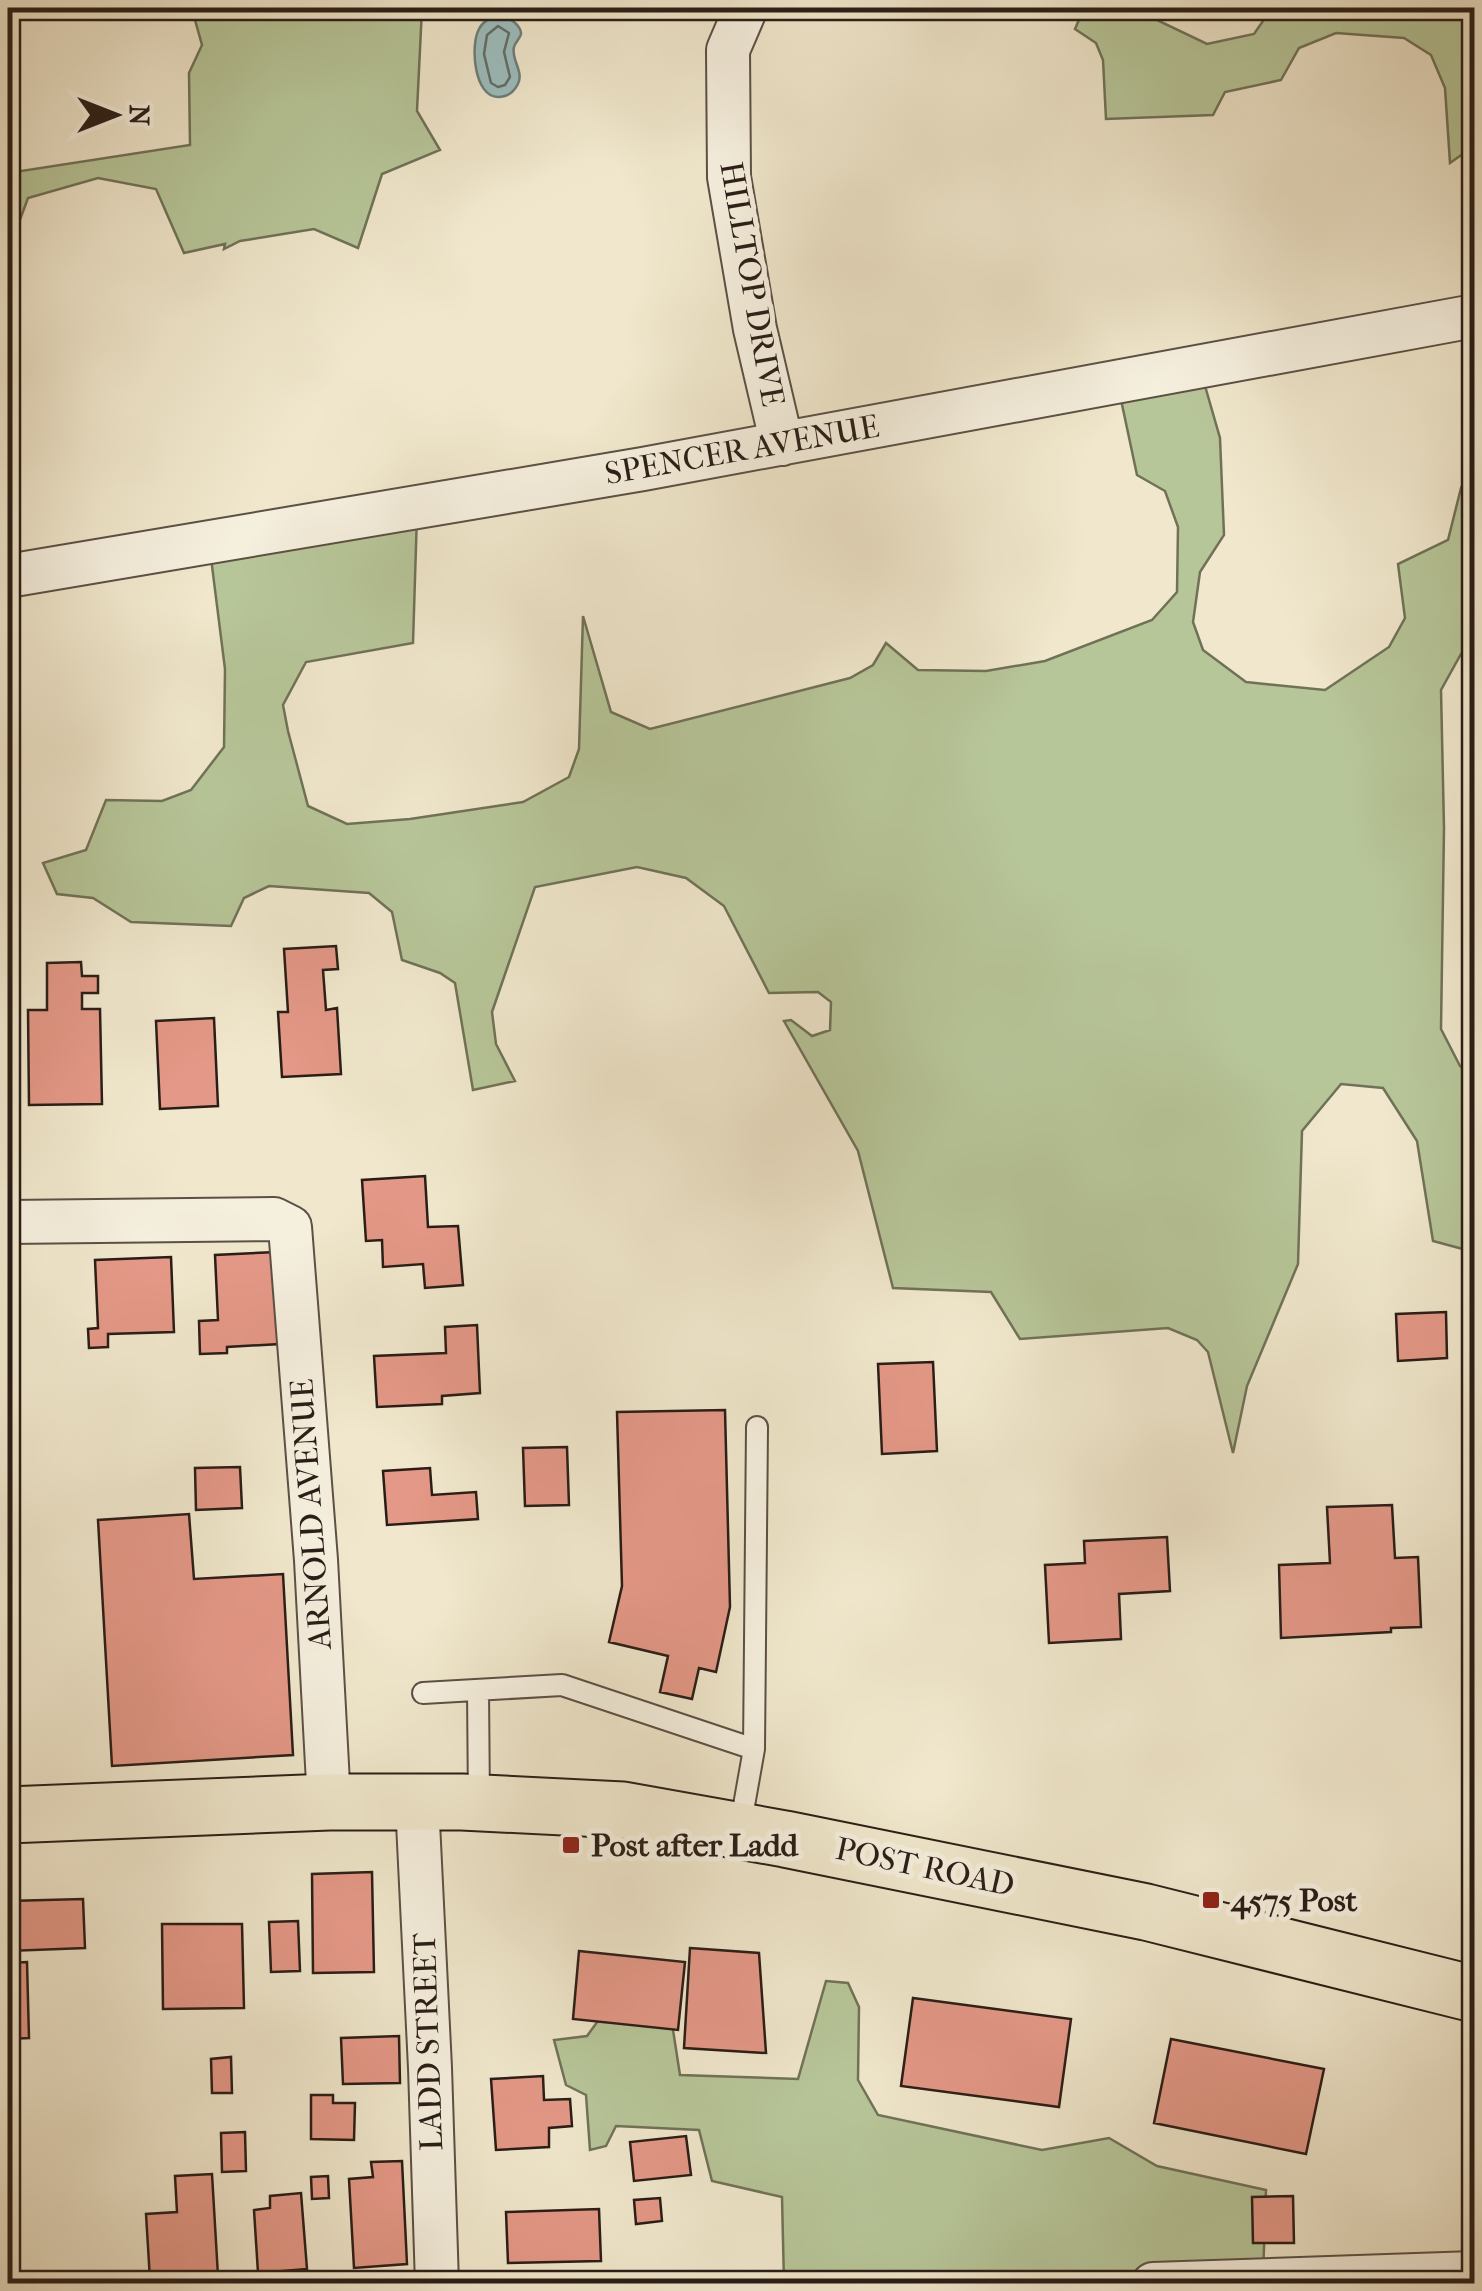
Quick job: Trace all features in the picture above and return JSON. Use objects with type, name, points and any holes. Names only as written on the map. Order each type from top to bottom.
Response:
[{"type":"main road","name":"POST ROAD","points":[[8,1815],[329,1802],[479,1802],[623,1810],[1146,1912],[1474,1994]]},
{"type":"street","name":"HILLTOP DRIVE","points":[[746,8],[728,50],[728,177],[755,329],[782,444]]},
{"type":"street","name":"SPENCER AVENUE","points":[[8,576],[782,444],[1474,316]]},
{"type":"street","name":"ARNOLD AVENUE","points":[[8,1222],[274,1219],[290,1227],[329,1802]]},
{"type":"street","name":"LADD STREET","points":[[417,1802],[430,2049],[436,2284]]},
{"type":"street","points":[[1153,2284],[1474,2273]]},
{"type":"lane","points":[[739,1830],[754,1749],[756,1427]]},
{"type":"lane","points":[[423,1693],[562,1686],[754,1749]]},
{"type":"lane","points":[[478,1690],[479,1802]]},
{"type":"green space","points":[[182,8],[422,8],[417,111],[440,150],[382,174],[358,248],[314,229],[240,241],[224,249],[225,244],[184,253],[156,189],[98,178],[28,198],[8,252],[8,173],[190,145],[189,73],[202,45],[193,13]]},
{"type":"green space","points":[[1084,8],[1132,8],[1207,44],[1254,34],[1272,8],[1474,8],[1474,146],[1450,163],[1445,88],[1431,55],[1404,38],[1336,33],[1299,48],[1281,80],[1225,92],[1213,115],[1106,119],[1103,60],[1096,43],[1075,29]]},
{"type":"green space","points":[[1199,365],[1220,438],[1224,535],[1200,572],[1193,622],[1203,650],[1246,682],[1325,690],[1389,647],[1405,618],[1398,564],[1448,540],[1461,488],[1474,499],[1474,653],[1461,654],[1441,690],[1441,1029],[1460,1066],[1474,1076],[1474,1252],[1433,1241],[1417,1141],[1383,1088],[1341,1084],[1302,1131],[1298,1264],[1247,1386],[1233,1453],[1208,1352],[1197,1340],[1168,1328],[1020,1339],[991,1292],[893,1288],[858,1151],[784,1021],[791,1020],[812,1036],[830,1030],[831,1002],[818,992],[769,993],[724,906],[686,878],[637,867],[535,887],[492,1012],[496,1044],[515,1081],[473,1090],[455,983],[440,973],[402,960],[392,912],[369,893],[269,886],[244,898],[231,926],[131,922],[93,898],[57,894],[43,863],[86,850],[106,800],[162,801],[191,790],[224,747],[225,669],[209,542],[417,514],[413,643],[306,662],[283,705],[308,806],[347,824],[523,802],[569,777],[579,749],[583,616],[611,712],[650,729],[850,678],[873,665],[886,643],[918,670],[986,671],[1045,661],[1152,620],[1177,592],[1178,527],[1165,491],[1137,475],[1117,381]]},
{"type":"green space","points":[[826,1981],[848,1983],[859,2007],[858,2080],[878,2115],[1042,2150],[1109,2138],[1157,2166],[1266,2190],[1263,2276],[1116,2283],[784,2283],[782,2197],[712,2181],[699,2130],[616,2126],[606,2146],[590,2150],[586,2095],[566,2085],[554,2040],[587,2036],[603,2014],[671,2017],[680,2075],[798,2079]]},
{"type":"water","points":[[498,15],[514,22],[521,32],[514,47],[517,86],[498,97],[484,89],[475,58],[479,29]]},
{"type":"building","points":[[336,946],[338,969],[323,970],[326,1010],[337,1008],[341,1074],[282,1077],[278,1012],[288,1012],[284,949]]},
{"type":"building","points":[[81,962],[82,976],[98,976],[98,993],[82,993],[82,1009],[100,1009],[102,1104],[29,1105],[28,1010],[47,1010],[47,963]]},
{"type":"building","points":[[214,1018],[218,1106],[160,1109],[156,1021]]},
{"type":"building","points":[[425,1176],[428,1227],[458,1226],[463,1285],[425,1288],[423,1264],[383,1267],[382,1240],[366,1241],[362,1180]]},
{"type":"building","points":[[276,1252],[280,1344],[227,1347],[227,1353],[200,1354],[199,1321],[218,1320],[215,1255]]},
{"type":"building","points":[[171,1257],[174,1332],[108,1334],[108,1347],[89,1348],[88,1329],[98,1328],[95,1260]]},
{"type":"building","points":[[1446,1312],[1447,1358],[1398,1361],[1396,1314]]},
{"type":"building","points":[[477,1325],[480,1393],[442,1396],[442,1404],[377,1407],[374,1356],[446,1353],[445,1327]]},
{"type":"building","points":[[933,1362],[937,1451],[882,1454],[878,1364]]},
{"type":"building","points":[[725,1410],[730,1607],[716,1672],[699,1668],[692,1699],[660,1692],[668,1656],[609,1642],[622,1586],[617,1412]]},
{"type":"building","points":[[567,1447],[569,1505],[525,1506],[523,1448]]},
{"type":"building","points":[[240,1467],[242,1508],[196,1510],[195,1468]]},
{"type":"building","points":[[430,1468],[432,1495],[476,1492],[478,1519],[387,1525],[383,1471]]},
{"type":"building","points":[[1392,1505],[1395,1558],[1418,1557],[1421,1627],[1281,1638],[1279,1565],[1330,1563],[1327,1507]]},
{"type":"building","points":[[189,1514],[194,1579],[283,1574],[293,1755],[112,1766],[98,1520]]},
{"type":"building","points":[[1167,1537],[1170,1591],[1119,1594],[1121,1639],[1049,1643],[1045,1565],[1085,1563],[1084,1541]]},
{"type":"building","points":[[372,1872],[374,1972],[313,1973],[312,1874]]},
{"type":"building","points":[[83,1899],[85,1948],[8,1951],[8,1901]]},
{"type":"building","points":[[298,1921],[300,1971],[271,1972],[269,1922]]},
{"type":"building","points":[[162,1924],[242,1924],[244,2008],[163,2009]]},
{"type":"building","points":[[690,1948],[759,1953],[766,2053],[684,2048]]},
{"type":"building","points":[[579,1951],[685,1962],[678,2030],[573,2019]]},
{"type":"building","points":[[27,1962],[29,2038],[8,2039],[8,1963]]},
{"type":"building","points":[[913,1998],[1071,2019],[1059,2107],[901,2086]]},
{"type":"building","points":[[399,2036],[400,2083],[343,2084],[341,2038]]},
{"type":"building","points":[[1171,2039],[1324,2069],[1306,2154],[1154,2123]]},
{"type":"building","points":[[231,2057],[232,2093],[212,2093],[211,2059]]},
{"type":"building","points":[[543,2076],[544,2100],[570,2099],[572,2126],[549,2128],[549,2147],[496,2150],[491,2079]]},
{"type":"building","points":[[311,2095],[333,2095],[333,2103],[355,2103],[354,2140],[311,2139]]},
{"type":"building","points":[[245,2132],[246,2171],[222,2172],[221,2133]]},
{"type":"building","points":[[686,2136],[691,2175],[634,2181],[630,2142]]},
{"type":"building","points":[[402,2161],[407,2264],[354,2268],[349,2179],[373,2177],[371,2162]]},
{"type":"building","points":[[212,2174],[218,2276],[150,2280],[146,2214],[177,2212],[175,2176]]},
{"type":"building","points":[[328,2176],[329,2198],[312,2199],[311,2177]]},
{"type":"building","points":[[301,2193],[307,2269],[258,2273],[254,2210],[270,2208],[270,2196]]},
{"type":"building","points":[[1293,2196],[1294,2243],[1253,2243],[1252,2197]]},
{"type":"building","points":[[660,2198],[662,2221],[636,2224],[634,2200]]},
{"type":"building","points":[[599,2209],[601,2261],[508,2263],[506,2212]]},
{"type":"place","name":"Post after Ladd","points":[[571,1845]]},
{"type":"place","name":"4575 Post","points":[[1211,1900]]}]
